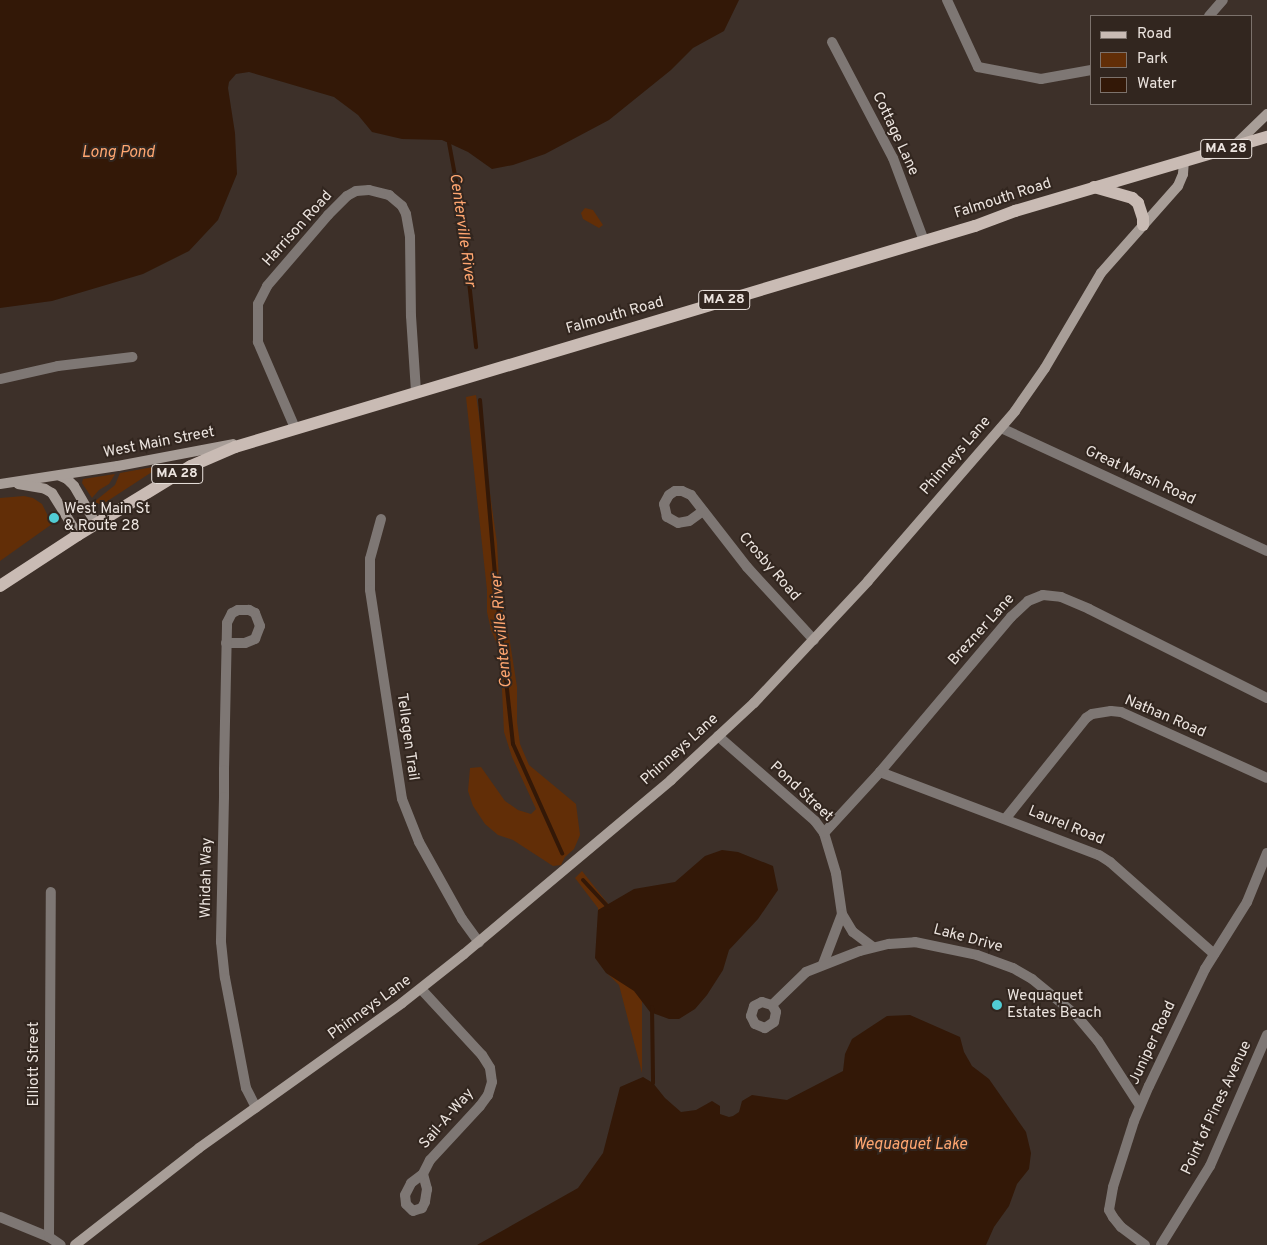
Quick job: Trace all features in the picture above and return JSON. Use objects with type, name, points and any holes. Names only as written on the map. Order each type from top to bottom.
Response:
[{"type":"main road","points":[[1234,146],[1267,114]]},
{"type":"main road","name":"Falmouth Road","points":[[0,586],[78,535],[191,466],[263,437],[924,241],[1184,160],[1267,137]]},
{"type":"main road","name":"Phinneys Lane","points":[[75,1245],[193,1153],[421,988],[479,942],[671,780],[718,736],[814,640],[868,582],[1001,428],[1034,385],[1100,273],[1178,186],[1183,174],[1184,160]]},
{"type":"main road","points":[[1094,187],[1132,198],[1138,203],[1143,218],[1143,226]]},
{"type":"main road","name":"West Main Street","points":[[5,483],[60,476],[182,455],[263,437]]},
{"type":"main road","points":[[60,476],[67,479],[74,486],[96,524]]},
{"type":"main road","name":"West Main Street","points":[[5,483],[37,487],[52,493],[78,535]]},
{"type":"street","points":[[947,0],[978,67],[1041,79],[1090,70]]},
{"type":"street","points":[[1210,15],[1222,0]]},
{"type":"street","name":"Cottage Lane","points":[[832,42],[893,158],[924,241]]},
{"type":"street","name":"Harrison Road","points":[[296,428],[258,342],[258,304],[267,286],[328,215],[347,196],[356,191],[370,190],[389,195],[402,206],[406,214],[410,242],[410,316],[416,392]]},
{"type":"street","points":[[0,379],[58,366],[132,357]]},
{"type":"street","name":"Great Marsh Road","points":[[1001,428],[1267,551]]},
{"type":"street","name":"Crosby Road","points":[[703,511],[765,588],[814,640]]},
{"type":"street","name":"Tellegen Trail","points":[[382,518],[370,559],[370,590],[402,799],[410,825],[423,850],[462,919],[479,942]]},
{"type":"street","name":"Brezner Lane","points":[[824,833],[880,772],[1016,612],[1028,601],[1043,595],[1061,597],[1089,609],[1267,698]]},
{"type":"street","name":"Whidah Way","points":[[226,643],[221,942],[225,978],[246,1088],[256,1108]]},
{"type":"street","name":"Nathan Road","points":[[1006,818],[1086,718],[1092,714],[1111,711],[1122,712],[1267,778]]},
{"type":"street","name":"Pond Street","points":[[718,736],[815,821],[824,833],[836,873],[842,914]]},
{"type":"street","name":"Laurel Road","points":[[880,772],[1006,818],[1110,862],[1214,954]]},
{"type":"street","name":"Juniper Road","points":[[1145,1245],[1121,1227],[1110,1210],[1113,1187],[1140,1106],[1178,1023],[1214,954],[1247,902],[1267,853]]},
{"type":"street","name":"Elliott Street","points":[[49,1237],[50,892]]},
{"type":"street","points":[[842,914],[853,932],[873,947]]},
{"type":"street","points":[[823,964],[842,914]]},
{"type":"street","name":"Lake Drive","points":[[772,1005],[806,972],[823,964],[873,947],[904,942],[930,944],[995,960],[1032,979],[1063,1003],[1089,1030],[1117,1068],[1140,1106]]},
{"type":"street","name":"Sail-A-Way","points":[[421,988],[482,1055],[490,1068],[492,1082],[488,1095],[480,1106],[430,1160],[423,1174]]},
{"type":"street","name":"Point of Pines Avenue","points":[[1161,1245],[1210,1166],[1267,1035]]},
{"type":"street","points":[[0,1217],[49,1237],[61,1245]]},
{"type":"green space","points":[[585,208],[593,210],[603,225],[599,228],[583,219],[581,213]]},
{"type":"green space","points":[[476,395],[497,543],[500,601],[509,636],[517,687],[517,722],[520,744],[529,765],[576,804],[580,835],[574,849],[565,857],[561,865],[553,866],[513,840],[498,835],[485,824],[473,806],[468,791],[470,768],[481,767],[505,801],[518,810],[531,814],[536,809],[512,757],[504,732],[503,669],[501,653],[491,630],[487,612],[487,590],[466,397]]},
{"type":"green space","points":[[153,467],[158,468],[106,502],[99,504],[94,502],[115,485],[120,473]]},
{"type":"green space","points":[[115,474],[109,484],[99,490],[92,498],[82,483],[83,479]]},
{"type":"green space","points":[[24,496],[33,498],[42,504],[52,524],[0,561],[0,498]]},
{"type":"green space","points":[[582,871],[609,905],[642,986],[642,1073],[619,985],[606,972],[599,949],[598,908],[575,878]]},
{"type":"water","name":"Long Pond","points":[[0,0],[739,0],[724,31],[693,48],[671,70],[609,120],[545,154],[513,165],[492,169],[468,152],[442,140],[402,139],[372,132],[358,115],[334,97],[249,72],[236,74],[229,82],[228,88],[235,133],[237,174],[218,220],[189,251],[143,274],[52,301],[0,308]]},
{"type":"water","points":[[722,850],[738,852],[773,866],[778,890],[758,919],[729,950],[723,970],[707,995],[695,1009],[679,1019],[669,1019],[650,1012],[634,991],[606,973],[595,958],[598,910],[634,889],[675,882],[705,856]]},
{"type":"water","name":"Wequaquet Lake","points":[[910,1015],[960,1037],[964,1052],[972,1066],[989,1079],[1026,1132],[1031,1153],[1029,1169],[1017,1184],[1009,1206],[994,1227],[986,1245],[477,1245],[578,1188],[603,1153],[620,1087],[643,1077],[653,1083],[665,1098],[681,1112],[696,1110],[712,1101],[720,1106],[720,1114],[729,1117],[739,1112],[742,1101],[752,1095],[787,1100],[843,1071],[845,1054],[852,1039],[887,1016]]},
{"type":"waterway","name":"Centerville River","points":[[449,143],[461,208],[476,347]]},
{"type":"waterway","name":"Centerville River","points":[[480,400],[497,597],[513,744],[562,853]]},
{"type":"waterway","name":"Centerville River","points":[[583,880],[609,908]]},
{"type":"waterway","name":"Centerville River","points":[[652,1007],[653,1083]]},
{"type":"place","name":"West Main St & Route 28","points":[[54,518]]},
{"type":"place","name":"Wequaquet Estates Beach","points":[[997,1005]]}]
